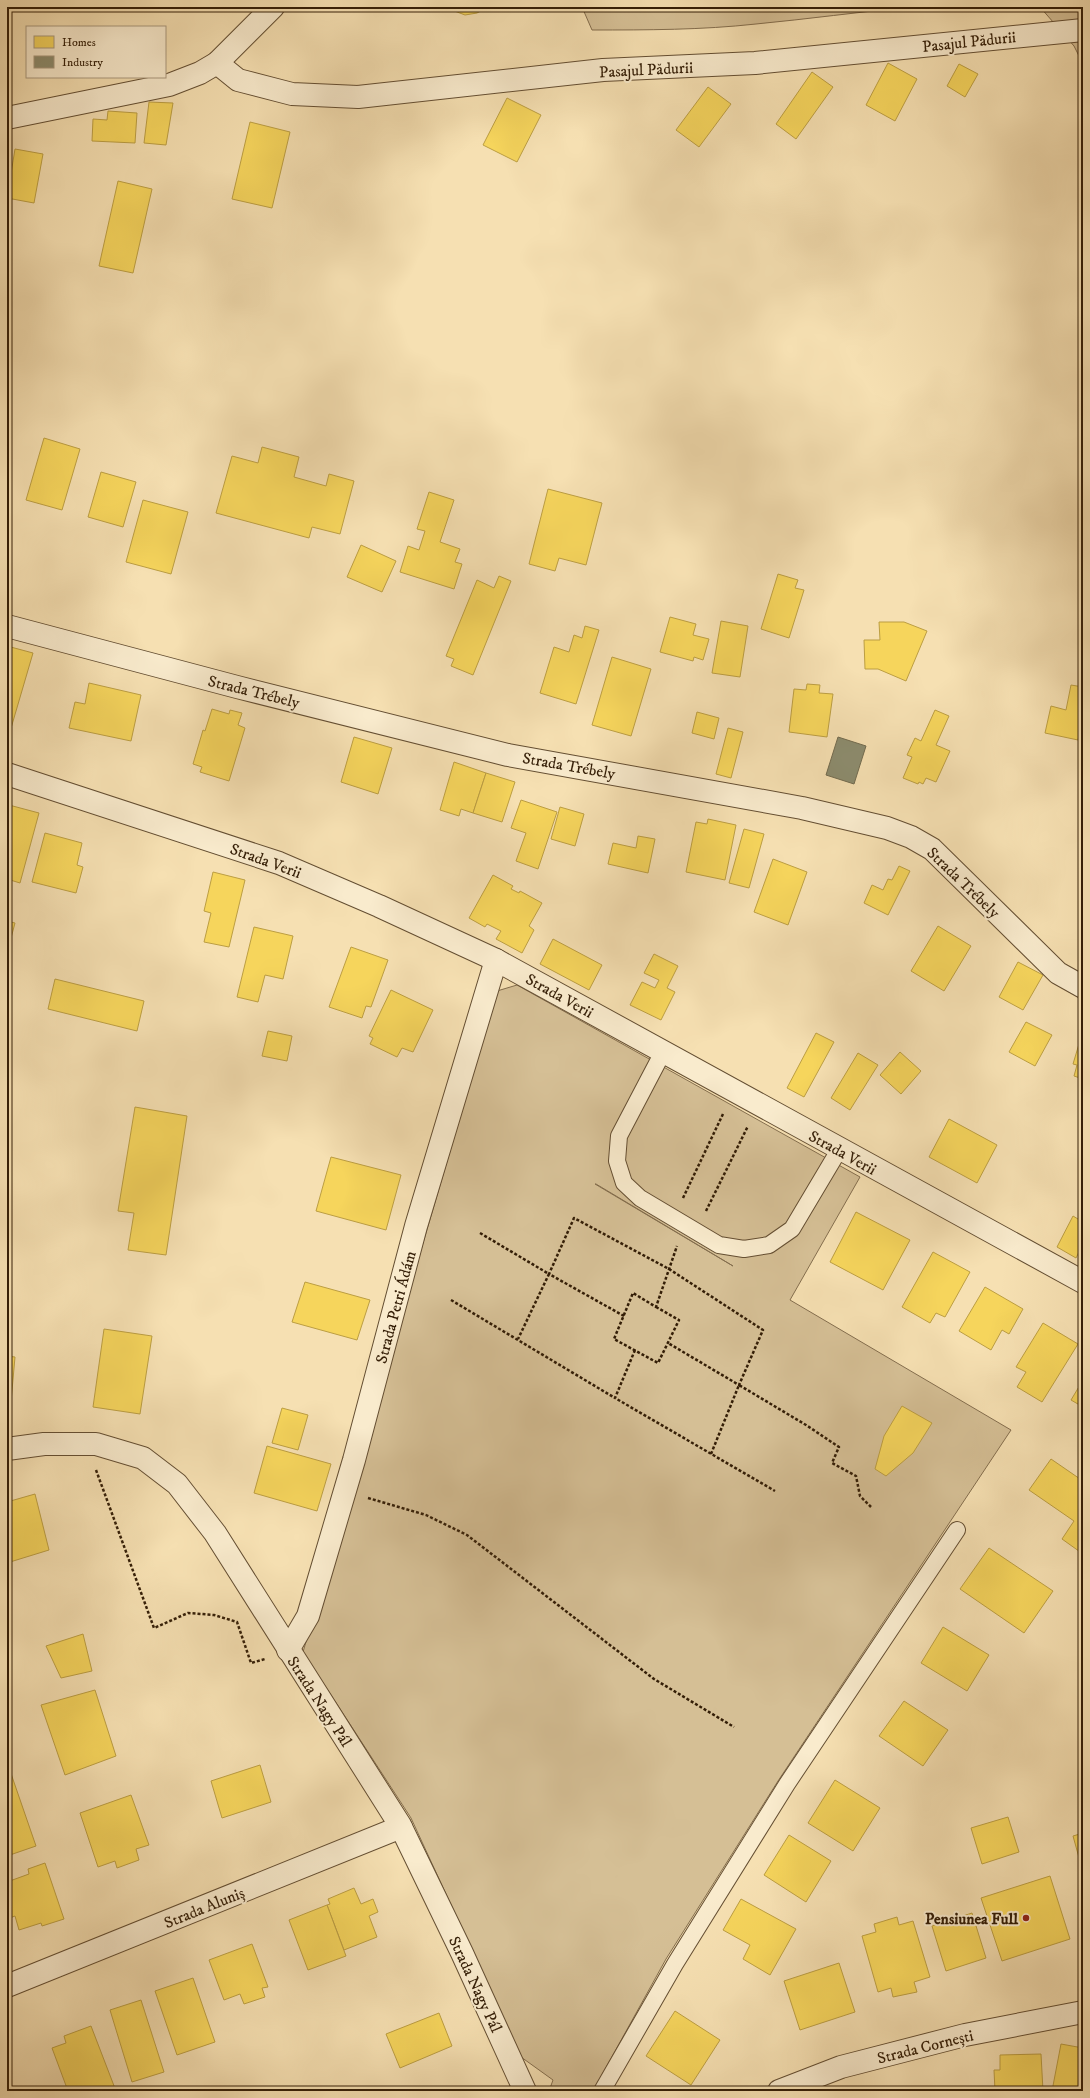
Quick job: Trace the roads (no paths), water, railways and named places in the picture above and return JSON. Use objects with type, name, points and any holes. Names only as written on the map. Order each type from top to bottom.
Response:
[{"type":"street","points":[[7,118],[169,85],[200,73],[216,63],[273,7]]},
{"type":"street","name":"Pasajul Pădurii","points":[[216,63],[238,80],[292,94],[358,97],[603,70],[755,63],[1083,30]]},
{"type":"street","name":"Strada Trébely","points":[[7,626],[237,687],[508,755],[802,808],[887,828],[911,837],[932,849],[1058,973],[1083,987]]},
{"type":"street","name":"Strada Verii","points":[[7,774],[279,863],[379,906],[496,960],[1083,1282]]},
{"type":"street","name":"Strada Petri Ádám","points":[[288,1650],[308,1616],[344,1492],[416,1226],[496,960]]},
{"type":"street","name":"Strada Nagy Pál","points":[[7,1449],[44,1444],[96,1444],[144,1458],[177,1484],[215,1533],[401,1827],[525,2091]]},
{"type":"street","name":"Strada Aluniș","points":[[7,1986],[401,1827]]},
{"type":"street","name":"Strada Cornești","points":[[779,2091],[841,2067],[965,2035],[1080,2009]]},
{"type":"lane","points":[[663,1052],[619,1136],[618,1161],[624,1183],[640,1198],[719,1245],[744,1249],[769,1245],[792,1229],[840,1150]]},
{"type":"lane","points":[[602,2091],[675,1964],[787,1784],[957,1530]]},
{"type":"place","name":"Pensiunea Full","points":[[1026,1918]]}]
